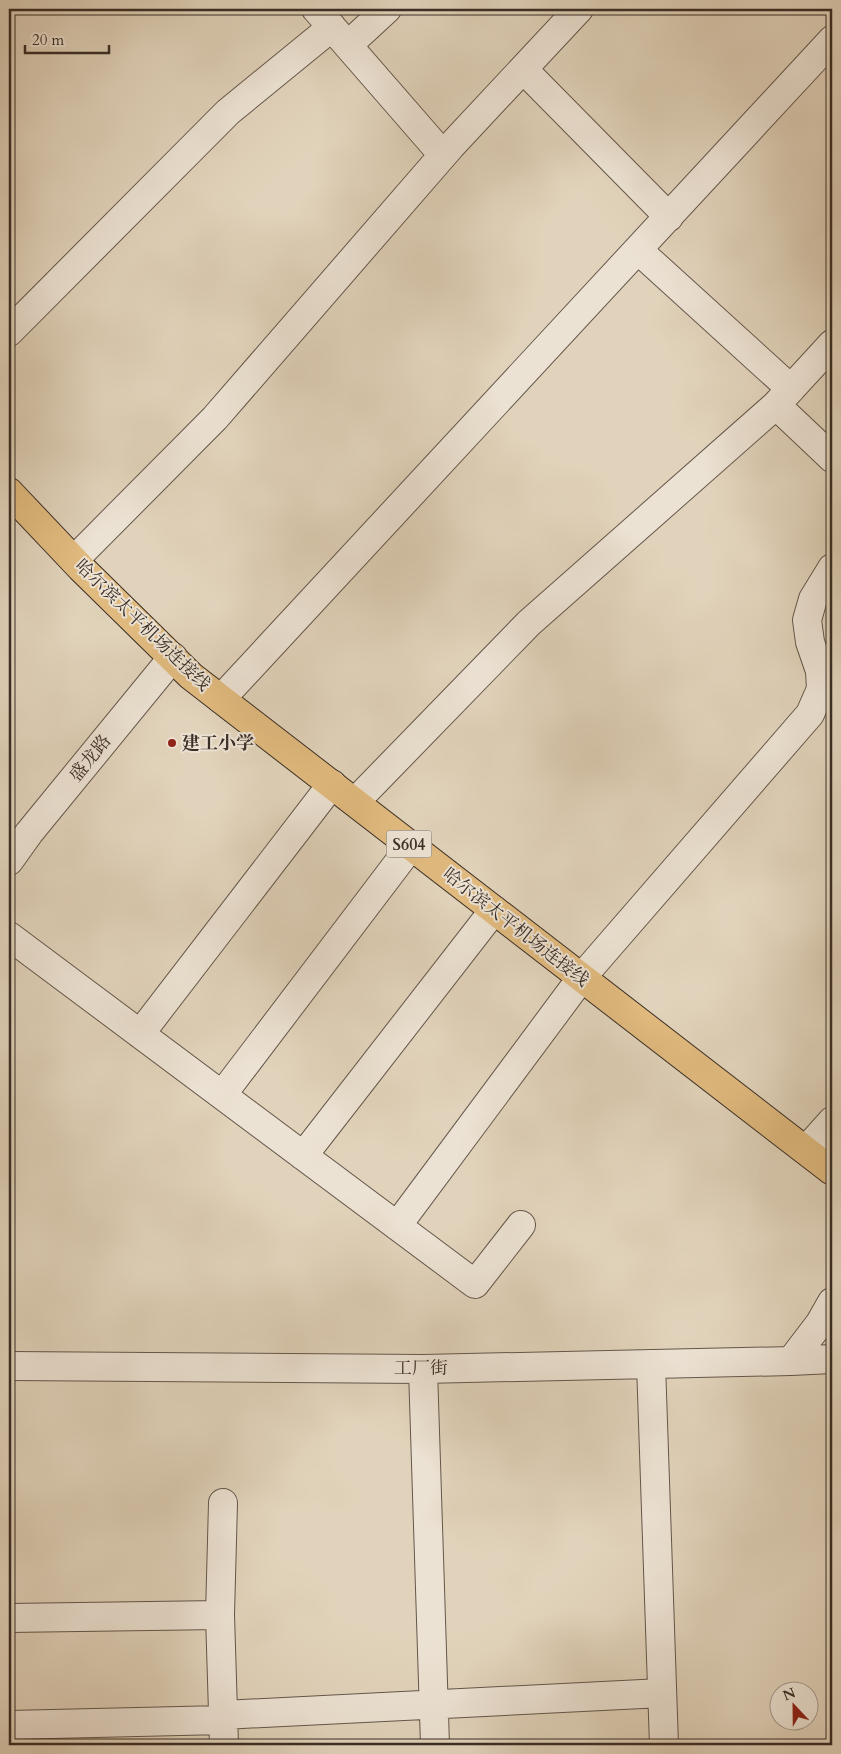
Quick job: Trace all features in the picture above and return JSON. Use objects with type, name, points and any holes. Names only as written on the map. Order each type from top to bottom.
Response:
[{"type":"main road","name":"哈尔滨太平机场连接线","points":[[9,492],[74,560],[191,676],[832,1171]]},
{"type":"street","points":[[9,332],[228,112],[332,27],[387,9]]},
{"type":"street","points":[[74,560],[214,418],[443,155],[579,9]]},
{"type":"street","points":[[332,27],[443,155]]},
{"type":"street","points":[[221,699],[832,40]]},
{"type":"street","points":[[524,69],[668,217]]},
{"type":"street","points":[[638,250],[783,397],[832,458]]},
{"type":"street","points":[[355,802],[529,623],[783,397],[832,344]]},
{"type":"street","points":[[397,1226],[582,978],[810,714],[821,689],[820,671],[810,642],[807,620],[813,599],[832,568]]},
{"type":"street","name":"盛龙路","points":[[9,862],[29,833],[173,657]]},
{"type":"street","points":[[140,1034],[332,784]]},
{"type":"street","points":[[222,1095],[411,846]]},
{"type":"street","points":[[303,1156],[494,910]]},
{"type":"street","points":[[9,936],[475,1284],[522,1225]]},
{"type":"street","points":[[806,1150],[832,1121]]},
{"type":"street","points":[[791,1361],[820,1323],[832,1302]]},
{"type":"street","name":"工厂街","points":[[9,1366],[423,1369],[832,1359]]},
{"type":"street","points":[[651,1364],[664,1745]]},
{"type":"street","points":[[423,1369],[435,1745]]},
{"type":"street","points":[[223,1503],[220,1614],[223,1726]]},
{"type":"street","points":[[9,1618],[220,1614]]},
{"type":"street","points":[[9,1725],[223,1726],[434,1704],[662,1693]]},
{"type":"place","name":"建工小学","points":[[172,743]]}]
